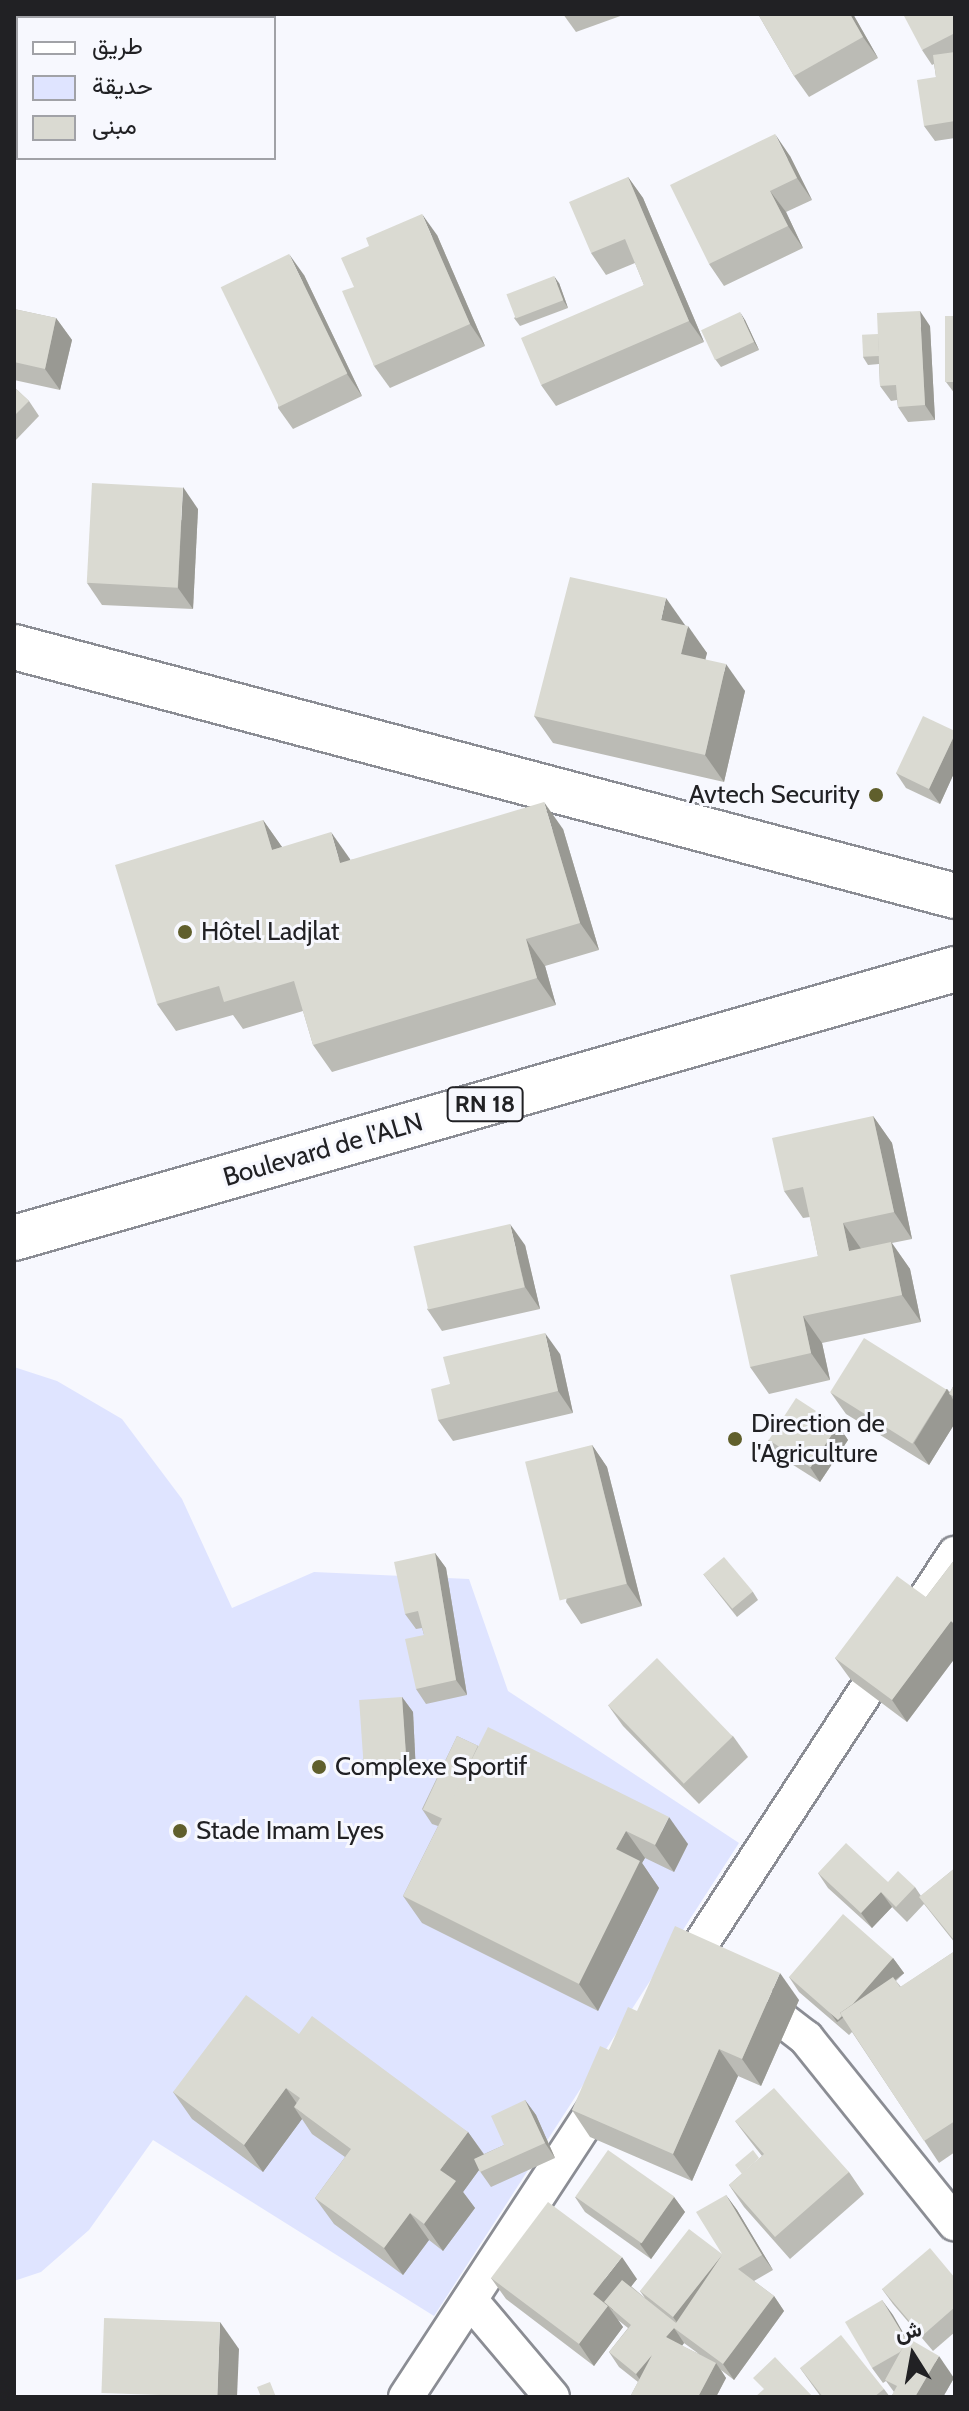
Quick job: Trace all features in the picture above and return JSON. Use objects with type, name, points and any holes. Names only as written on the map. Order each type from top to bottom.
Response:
[{"type":"main road","points":[[14,647],[955,896]]},
{"type":"main road","name":"Boulevard de l'ALN","points":[[14,1238],[955,969]]},
{"type":"street","points":[[661,2006],[716,1968],[955,1554]]},
{"type":"street","points":[[716,1968],[806,2038],[955,2223]]},
{"type":"street","points":[[406,2397],[626,2059]]},
{"type":"street","points":[[470,2300],[552,2397]]},
{"type":"green space","name":"Complexe Sportif","points":[[14,1367],[57,1381],[122,1419],[182,1499],[232,1608],[314,1572],[469,1579],[508,1691],[739,1843],[434,2316],[153,2140],[89,2230],[41,2272],[14,2281]]},
{"type":"building","points":[[758,14],[850,14],[863,37],[794,76]]},
{"type":"building","points":[[903,14],[955,14],[955,33],[922,50]]},
{"type":"building","points":[[955,52],[955,121],[924,126],[917,80],[936,77],[933,55]]},
{"type":"building","points":[[775,134],[797,178],[770,191],[788,226],[709,264],[670,185]]},
{"type":"building","points":[[628,177],[689,321],[541,385],[521,338],[644,285],[625,239],[591,253],[569,202]]},
{"type":"building","points":[[422,214],[470,324],[374,366],[342,291],[354,287],[341,258],[369,246],[366,238]]},
{"type":"building","points":[[289,254],[347,374],[279,407],[221,287]]},
{"type":"building","points":[[554,276],[563,300],[516,319],[506,294]]},
{"type":"building","points":[[14,309],[56,318],[45,369],[14,362]]},
{"type":"building","points":[[920,311],[925,405],[898,407],[896,385],[880,386],[877,313]]},
{"type":"building","points":[[740,312],[754,342],[715,360],[701,330]]},
{"type":"building","points":[[945,316],[955,316],[955,382],[945,382]]},
{"type":"building","points":[[878,334],[879,356],[863,357],[862,335]]},
{"type":"building","points":[[14,387],[29,401],[14,416]]},
{"type":"building","points":[[92,483],[183,488],[178,588],[87,583]]},
{"type":"building","points":[[570,577],[666,598],[661,620],[688,626],[681,654],[726,664],[705,755],[534,716]]},
{"type":"building","points":[[923,716],[955,731],[929,789],[896,773]]},
{"type":"building","points":[[544,802],[580,923],[526,939],[537,978],[313,1045],[294,981],[224,1002],[219,986],[157,1004],[115,865],[263,820],[272,850],[331,832],[340,863]]},
{"type":"building","points":[[873,1116],[894,1212],[843,1223],[849,1251],[891,1242],[902,1295],[803,1316],[811,1353],[750,1367],[730,1275],[818,1256],[803,1187],[784,1191],[772,1138]]},
{"type":"building","points":[[510,1224],[525,1287],[428,1310],[414,1246]]},
{"type":"building","points":[[545,1333],[558,1391],[438,1420],[431,1389],[450,1384],[443,1357]]},
{"type":"building","points":[[864,1338],[946,1389],[912,1444],[830,1392]]},
{"type":"building","points":[[955,1383],[955,1397],[949,1394]]},
{"type":"building","points":[[796,1398],[838,1425],[811,1467],[769,1440]]},
{"type":"building","points":[[592,1445],[627,1584],[560,1600],[525,1462]]},
{"type":"building","points":[[435,1553],[456,1680],[416,1689],[405,1639],[424,1635],[418,1611],[405,1614],[394,1562]]},
{"type":"building","points":[[724,1557],[753,1591],[732,1609],[703,1574]]},
{"type":"building","points":[[955,1559],[955,1624],[951,1621],[892,1700],[835,1658],[897,1576],[926,1597]]},
{"type":"building","points":[[657,1658],[733,1736],[684,1784],[608,1705]]},
{"type":"building","points":[[402,1697],[406,1759],[363,1762],[359,1700]]},
{"type":"building","points":[[488,1727],[669,1817],[655,1845],[626,1831],[616,1849],[640,1861],[579,1984],[403,1896]]},
{"type":"building","points":[[457,1736],[478,1746],[444,1819],[423,1809]]},
{"type":"building","points":[[846,1843],[888,1882],[898,1871],[915,1887],[896,1907],[881,1892],[861,1913],[818,1873]]},
{"type":"building","points":[[955,1868],[955,1939],[954,1940],[919,1897]]},
{"type":"building","points":[[843,1914],[893,1958],[853,2004],[840,2013],[842,2016],[838,2020],[789,1977]]},
{"type":"building","points":[[675,1926],[780,1973],[742,2059],[719,2049],[673,2154],[572,2110],[600,2046],[609,2050],[628,2007],[637,2011]]},
{"type":"building","points":[[955,1951],[955,2121],[924,2141],[840,2013],[893,1977],[900,1987]]},
{"type":"building","points":[[246,1995],[299,2034],[312,2016],[468,2132],[440,2170],[456,2181],[424,2224],[410,2213],[384,2248],[315,2198],[351,2149],[294,2107],[300,2098],[286,2088],[244,2145],[173,2092]]},
{"type":"building","points":[[774,2088],[849,2172],[775,2237],[729,2185],[764,2154],[735,2121]]},
{"type":"building","points":[[525,2100],[545,2143],[480,2172],[474,2159],[504,2145],[491,2116]]},
{"type":"building","points":[[608,2150],[674,2196],[642,2243],[575,2197]]},
{"type":"building","points":[[753,2150],[759,2158],[742,2174],[735,2165]]},
{"type":"building","points":[[726,2195],[762,2255],[738,2269],[774,2296],[723,2364],[674,2328],[666,2337],[716,2363],[698,2397],[630,2397],[652,2355],[636,2374],[609,2352],[631,2325],[604,2302],[622,2280],[676,2323],[722,2255],[673,2317],[640,2291],[689,2229],[722,2254],[696,2212]]},
{"type":"building","points":[[548,2202],[622,2257],[593,2294],[608,2306],[579,2344],[491,2278]]},
{"type":"building","points":[[930,2248],[955,2278],[955,2307],[922,2336],[882,2289]]},
{"type":"building","points":[[882,2300],[907,2341],[900,2352],[872,2368],[845,2322]]},
{"type":"building","points":[[104,2318],[220,2322],[217,2397],[101,2393]]},
{"type":"building","points":[[841,2335],[884,2389],[874,2397],[823,2397],[800,2368]]},
{"type":"building","points":[[908,2338],[939,2356],[915,2397],[891,2397],[897,2386],[885,2380]]},
{"type":"building","points":[[775,2357],[813,2397],[755,2397],[764,2389],[753,2378]]},
{"type":"building","points":[[270,2382],[276,2397],[261,2397],[257,2387]]},
{"type":"place","name":"Avtech Security","points":[[876,795]]},
{"type":"place","name":"Hôtel Ladjlat","points":[[185,932]]},
{"type":"place","name":"Direction de l'Agriculture","points":[[735,1439]]},
{"type":"place","name":"Complexe Sportif","points":[[319,1767]]},
{"type":"place","name":"Stade Imam Lyes","points":[[180,1831]]}]
